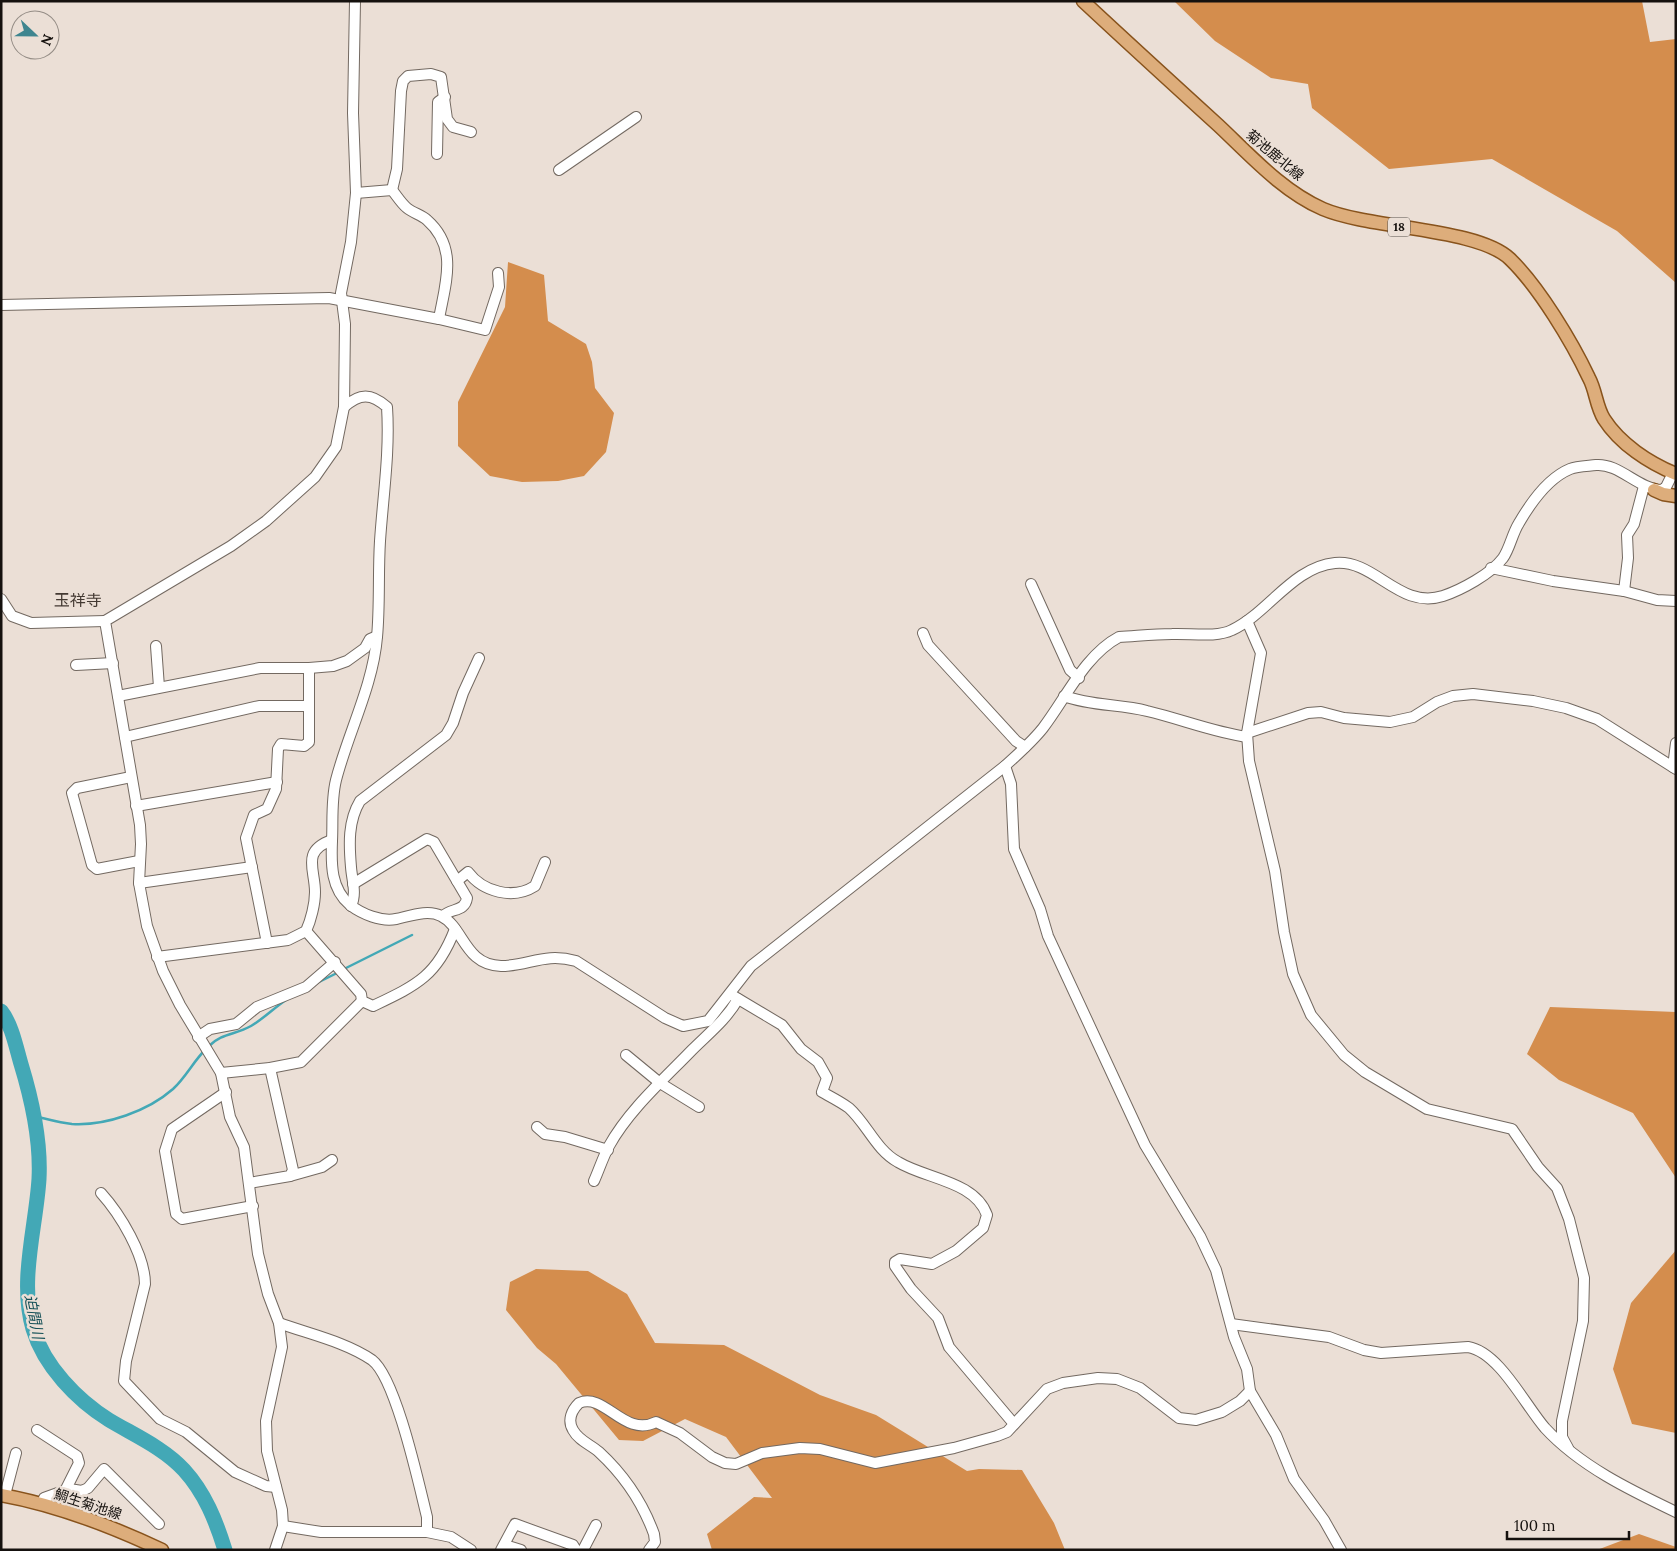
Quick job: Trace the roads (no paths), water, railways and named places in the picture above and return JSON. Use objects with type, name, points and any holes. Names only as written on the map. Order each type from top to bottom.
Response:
[{"type":"main road","name":"菊池鹿北線","points":[[1083,1],[1282,185],[1332,211],[1358,220],[1446,235],[1483,244],[1509,258],[1541,295],[1563,332],[1590,380],[1604,419],[1621,438],[1647,460],[1674,474]]},
{"type":"main road","points":[[1649,488],[1662,494],[1676,496]]},
{"type":"main road","name":"鯛生菊池線","points":[[3,1495],[42,1504],[122,1531],[162,1550]]},
{"type":"street","points":[[1,599],[12,616],[31,624],[105,621],[231,546],[266,521],[316,477],[336,447],[344,407],[345,324],[340,300],[351,242],[356,192],[353,113],[355,1]]},
{"type":"street","points":[[392,190],[397,170],[403,82],[408,76],[418,74],[441,77],[447,119],[453,127],[471,132]]},
{"type":"street","points":[[437,154],[438,102],[444,97]]},
{"type":"street","points":[[559,170],[636,117]]},
{"type":"street","points":[[356,192],[392,190]]},
{"type":"street","points":[[392,190],[406,207],[426,219],[438,231],[447,255],[449,265],[439,319]]},
{"type":"street","points":[[1,305],[340,300],[485,330],[499,287],[498,273]]},
{"type":"street","points":[[344,407],[354,398],[366,395],[378,399],[387,407],[388,460],[380,545],[377,636],[372,669],[333,796],[333,878],[339,894],[351,906],[377,918],[396,919],[409,914],[435,914],[443,916],[455,929],[463,944],[474,956],[488,963],[501,966],[559,956],[576,961],[665,1018],[683,1026],[708,1021],[734,996]]},
{"type":"street","points":[[594,1182],[618,1132],[696,1045],[719,1026],[734,996],[738,981],[751,966],[1005,766],[1025,748],[1042,729],[1064,696],[1109,643],[1119,637],[1230,631],[1247,621],[1306,574],[1334,562],[1352,563],[1407,594],[1423,600],[1442,596],[1467,586],[1503,558],[1518,524],[1542,490],[1562,473],[1571,469],[1598,465],[1628,476],[1649,488],[1662,490],[1674,474]]},
{"type":"street","points":[[1624,591],[1628,558],[1627,535],[1634,524],[1649,488]]},
{"type":"street","points":[[1492,568],[1553,581],[1624,591],[1649,598],[1676,601]]},
{"type":"street","points":[[1031,584],[1070,670],[1079,678]]},
{"type":"street","points":[[105,621],[136,806],[141,844],[139,883],[147,926],[158,957],[180,1005],[221,1073],[230,1117],[244,1147],[258,1254],[268,1294],[280,1323],[282,1347],[266,1420],[267,1450],[281,1505],[283,1526],[275,1550]]},
{"type":"street","points":[[1247,621],[1262,653],[1247,735],[1249,761],[1275,871],[1284,932],[1293,974],[1311,1015],[1330,1040],[1351,1061],[1365,1072],[1427,1109],[1512,1129],[1538,1167],[1557,1188],[1569,1218],[1584,1278],[1583,1321],[1562,1421],[1562,1437],[1568,1448]]},
{"type":"street","points":[[923,633],[928,645],[1016,741],[1025,748]]},
{"type":"street","points":[[118,696],[260,668],[333,666],[347,661],[365,648],[370,639],[377,636]]},
{"type":"street","points":[[156,646],[159,687]]},
{"type":"street","points":[[351,906],[355,897],[350,826],[353,813],[360,801],[446,735],[453,723],[479,658]]},
{"type":"street","points":[[76,665],[113,663]]},
{"type":"street","points":[[267,943],[246,838],[254,815],[267,809],[276,789],[278,749],[281,744],[304,746],[309,742],[309,668]]},
{"type":"street","points":[[1064,696],[1078,701],[1146,710],[1219,732],[1247,735],[1308,713],[1321,712],[1344,718],[1390,722],[1413,717],[1437,702],[1454,696],[1473,694],[1533,701],[1566,708],[1597,719],[1674,768],[1676,743]]},
{"type":"street","points":[[125,737],[258,706],[309,706]]},
{"type":"street","points":[[1005,766],[1011,784],[1014,849],[1040,909],[1048,936],[1144,1144],[1200,1236],[1216,1270],[1231,1324],[1247,1369],[1250,1391],[1276,1436],[1294,1479],[1324,1520],[1341,1550]]},
{"type":"street","points":[[131,777],[77,788],[72,793],[92,866],[97,869],[139,861]]},
{"type":"street","points":[[136,806],[276,782]]},
{"type":"street","points":[[354,884],[428,839],[434,842],[457,880],[467,901],[462,908],[448,912],[443,916]]},
{"type":"street","points":[[306,931],[315,892],[311,858],[317,848],[332,840]]},
{"type":"street","points":[[457,880],[468,872],[476,883],[510,895],[535,886],[545,862]]},
{"type":"street","points":[[139,883],[252,867]]},
{"type":"street","points":[[362,1001],[373,1006],[420,981],[443,958],[455,929]]},
{"type":"street","points":[[158,957],[288,940],[306,931]]},
{"type":"street","points":[[306,931],[361,994],[362,1001]]},
{"type":"street","points":[[198,1037],[210,1029],[236,1024],[257,1007],[306,987],[335,962]]},
{"type":"street","points":[[734,996],[782,1025],[801,1049],[818,1062],[827,1078],[822,1092],[848,1108],[892,1159],[965,1190],[984,1206],[987,1215],[982,1228],[956,1251],[932,1264],[900,1259],[895,1262],[895,1266],[911,1289],[938,1318],[949,1346],[1014,1424]]},
{"type":"street","points":[[221,1073],[270,1068],[301,1062],[362,1001]]},
{"type":"street","points":[[626,1055],[660,1083],[700,1107]]},
{"type":"street","points":[[270,1068],[293,1170],[290,1176]]},
{"type":"street","points":[[226,1092],[172,1129],[165,1151],[176,1214],[182,1219],[252,1206]]},
{"type":"street","points":[[537,1127],[545,1134],[565,1137],[608,1150]]},
{"type":"street","points":[[249,1183],[290,1176],[322,1167],[332,1160]]},
{"type":"street","points":[[101,1193],[117,1211],[145,1272],[145,1284],[126,1361],[124,1381],[160,1419],[186,1432],[235,1472],[266,1486],[276,1487]]},
{"type":"street","points":[[280,1323],[337,1344],[371,1360],[381,1369],[401,1417],[427,1517],[427,1532]]},
{"type":"street","points":[[1231,1324],[1329,1337],[1364,1350],[1381,1353],[1468,1347],[1479,1348],[1518,1391],[1545,1428],[1568,1448],[1618,1483],[1676,1512]]},
{"type":"street","points":[[649,1550],[655,1542],[654,1534],[628,1481],[597,1450],[579,1439],[572,1429],[570,1419],[579,1402],[591,1402],[637,1426],[646,1427],[656,1422],[680,1433],[712,1457],[725,1463],[736,1464],[762,1453],[800,1448],[820,1449],[876,1463],[895,1461],[998,1436],[1007,1432],[1047,1389],[1063,1383],[1098,1378],[1117,1379],[1140,1388],[1179,1418],[1196,1420],[1222,1412],[1240,1401],[1250,1391]]},
{"type":"street","points":[[37,1430],[78,1456],[79,1463],[66,1489]]},
{"type":"street","points":[[3,1495],[16,1453]]},
{"type":"street","points":[[42,1504],[44,1498],[66,1489],[82,1490],[88,1488],[104,1469],[159,1524]]},
{"type":"street","points":[[521,1550],[503,1547],[514,1524],[573,1545],[576,1550]]},
{"type":"street","points":[[583,1550],[596,1525]]},
{"type":"street","points":[[283,1526],[321,1532],[427,1532],[451,1537],[471,1550]]},
{"type":"waterway","points":[[344,969],[412,935]]},
{"type":"waterway","points":[[317,983],[339,972]]},
{"type":"waterway","points":[[209,1046],[224,1036],[251,1026],[286,1000]]},
{"type":"waterway","name":"迫間川","points":[[1,1011],[11,1029],[29,1092],[39,1150],[39,1179],[28,1273],[29,1311],[38,1343],[53,1369],[85,1403],[109,1420],[158,1448],[184,1470],[198,1488],[209,1508],[225,1550]]},
{"type":"waterway","points":[[34,1116],[58,1122],[85,1124],[112,1120],[139,1110],[163,1097],[173,1089],[205,1050]]},
{"type":"district","name":"玉祥寺","points":[[78,600]]}]
